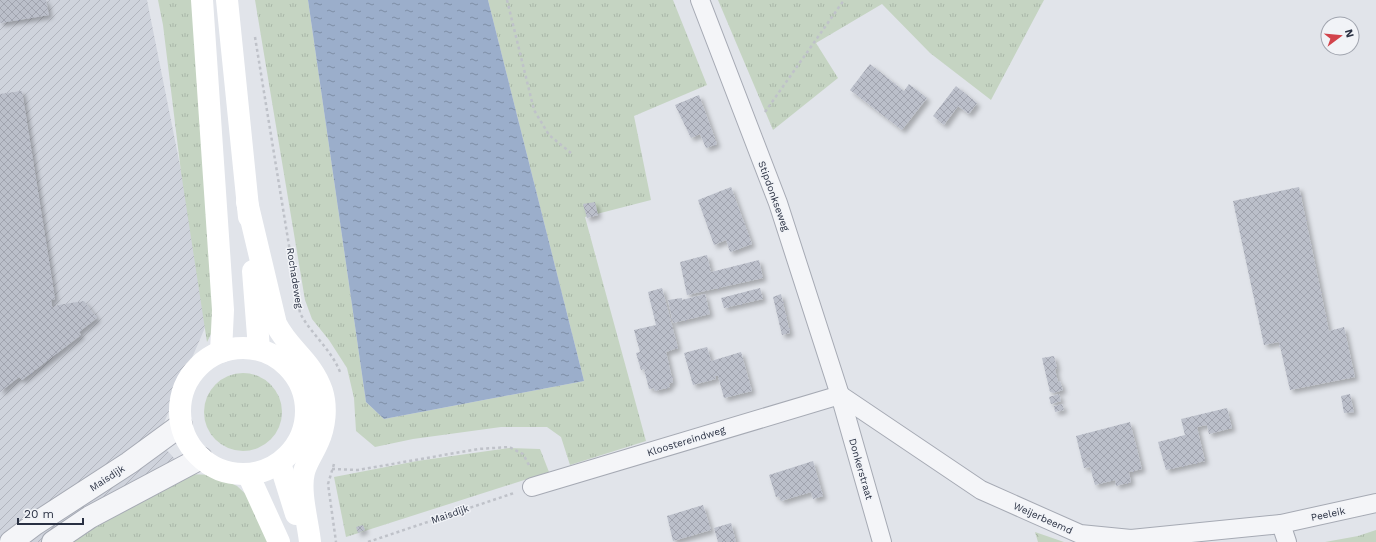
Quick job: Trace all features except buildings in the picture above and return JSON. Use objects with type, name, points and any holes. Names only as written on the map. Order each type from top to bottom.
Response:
[{"type":"main road","points":[[202,0],[223,310],[221,352]]},
{"type":"main road","points":[[227,0],[247,202],[259,350]]},
{"type":"main road","points":[[247,202],[276,324],[282,336],[310,366],[322,392],[325,406],[323,428],[319,441],[304,472],[302,486],[310,542]]},
{"type":"main road","points":[[241,348],[259,350],[271,354],[290,368],[298,379],[306,399],[305,423],[302,435],[296,446],[280,463],[264,471],[248,474],[215,468],[201,458],[189,443],[181,425],[180,402],[187,381],[199,365],[210,356],[241,348]]},
{"type":"main road","points":[[280,463],[305,542]]},
{"type":"main road","points":[[248,474],[280,542]]},
{"type":"street","name":"Stipdonkseweg","points":[[700,0],[778,203],[840,396]]},
{"type":"street","name":"Kloostereindweg","points":[[532,487],[840,396]]},
{"type":"street","name":"Weijerbeemd","points":[[840,396],[981,490],[1080,534],[1131,539],[1281,524]]},
{"type":"street","name":"Donkerstraat","points":[[840,396],[882,542]]},
{"type":"street","name":"Maisdijk","points":[[11,542],[36,524],[129,464],[181,425]]},
{"type":"street","points":[[53,542],[90,517],[201,458]]},
{"type":"street","name":"Peeleik","points":[[1281,524],[1376,504]]},
{"type":"street","points":[[1281,524],[1287,542]]},
{"type":"path","points":[[507,0],[534,110],[550,135],[571,153]]},
{"type":"path","points":[[751,133],[844,0]]},
{"type":"path","name":"Rochadeweg","points":[[254,31],[300,313],[307,326],[334,360],[342,378]]},
{"type":"path","points":[[332,469],[358,470],[478,448],[509,447],[523,454],[530,466],[532,487]]},
{"type":"path","points":[[335,460],[328,484],[336,542]]},
{"type":"path","name":"Maisdijk","points":[[368,542],[532,487]]},
{"type":"shaded area","points":[[0,0],[147,0],[210,316],[157,439],[249,542],[0,542]]},
{"type":"green space","points":[[158,0],[195,0],[214,328],[207,342],[181,172],[163,25]]},
{"type":"green space","points":[[255,0],[308,0],[366,402],[384,419],[584,381],[488,0],[673,0],[707,85],[634,116],[651,200],[585,217],[646,441],[570,465],[561,437],[547,427],[501,427],[413,439],[375,447],[356,431],[354,398],[347,368],[329,340],[312,319],[305,300]]},
{"type":"green space","points":[[718,0],[1044,0],[991,100],[930,53],[882,4],[816,43],[838,78],[773,130]]},
{"type":"green space","points":[[243,373],[258,376],[265,380],[275,390],[279,397],[282,412],[279,427],[275,434],[265,444],[258,448],[243,451],[228,448],[221,444],[211,434],[207,427],[204,412],[207,397],[211,390],[221,380],[228,376]]},
{"type":"green space","points":[[509,448],[540,449],[549,472],[346,537],[334,477],[417,461]]},
{"type":"green space","points":[[187,474],[214,475],[237,486],[249,497],[270,542],[68,542]]},
{"type":"green space","points":[[1376,530],[1376,542],[1325,542],[1358,536]]},
{"type":"green space","points":[[1035,532],[1064,542],[1038,542]]},
{"type":"water","points":[[308,0],[488,0],[584,381],[384,419],[366,402]]}]
